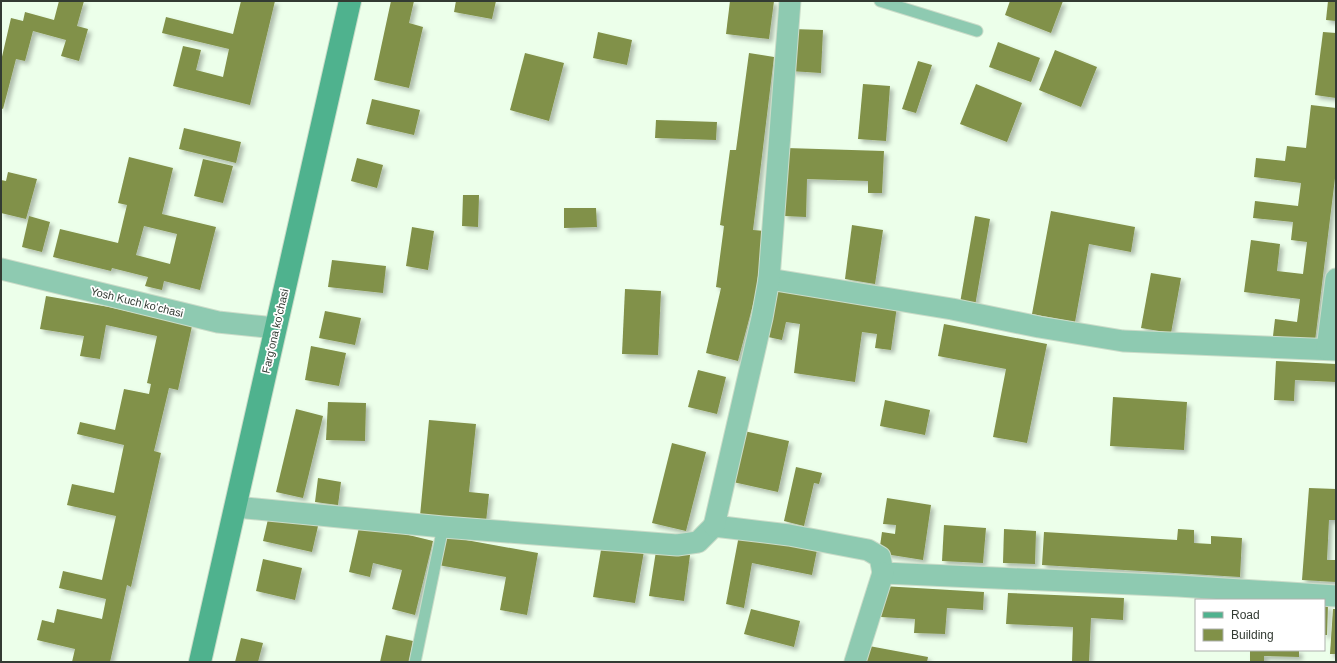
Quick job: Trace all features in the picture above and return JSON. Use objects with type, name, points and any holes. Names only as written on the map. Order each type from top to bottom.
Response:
[{"type":"street","name":"Fargʻona koʻchasi","points":[[200,662],[350,1]]},
{"type":"street","points":[[236,507],[444,527],[677,546],[698,542],[714,526],[762,318],[769,279],[790,1]]},
{"type":"street","name":"Yosh Kuch koʻchasi","points":[[1,269],[218,322],[275,328]]},
{"type":"street","points":[[769,279],[952,309],[1039,327],[1123,341],[1331,350],[1336,279]]},
{"type":"street","points":[[714,526],[789,535],[868,550],[880,557],[883,573],[855,662]]},
{"type":"street","points":[[883,573],[1178,586],[1336,596]]},
{"type":"lane","points":[[880,1],[977,31]]},
{"type":"lane","points":[[415,662],[444,527]]},
{"type":"building","points":[[59,1],[84,1],[77,26],[88,29],[79,61],[61,56],[66,40],[33,31],[25,61],[16,59],[3,109],[1,108],[1,61],[11,18],[23,21],[25,12],[54,20]]},
{"type":"building","points":[[241,1],[275,1],[250,105],[173,86],[183,46],[201,50],[196,70],[223,77],[229,49],[162,33],[166,17],[233,34]]},
{"type":"building","points":[[391,1],[414,1],[409,23],[423,27],[409,88],[374,80]]},
{"type":"building","points":[[456,1],[496,1],[492,19],[454,12]]},
{"type":"building","points":[[730,1],[774,1],[769,39],[726,34]]},
{"type":"building","points":[[1010,1],[1063,1],[1051,33],[1005,15]]},
{"type":"building","points":[[1328,1],[1336,1],[1336,21],[1326,20]]},
{"type":"building","points":[[792,29],[823,30],[821,73],[790,71]]},
{"type":"building","points":[[598,32],[632,40],[627,65],[593,58]]},
{"type":"building","points":[[1323,32],[1336,33],[1336,98],[1315,95]]},
{"type":"building","points":[[998,42],[1040,58],[1031,82],[989,67]]},
{"type":"building","points":[[1055,50],[1097,67],[1081,107],[1039,90]]},
{"type":"building","points":[[525,53],[564,63],[549,121],[510,110]]},
{"type":"building","points":[[749,53],[774,57],[753,230],[765,231],[756,293],[738,361],[706,353],[721,288],[716,287],[724,226],[720,225],[730,150],[736,150]]},
{"type":"building","points":[[918,61],[932,65],[916,113],[902,109]]},
{"type":"building","points":[[863,84],[890,86],[886,141],[858,139]]},
{"type":"building","points":[[976,84],[1022,103],[1007,142],[960,124]]},
{"type":"building","points":[[372,99],[420,110],[414,135],[366,124]]},
{"type":"building","points":[[1311,105],[1336,108],[1336,170],[1315,341],[1273,336],[1275,319],[1297,322],[1300,299],[1244,292],[1251,240],[1280,244],[1277,271],[1303,274],[1307,242],[1291,240],[1293,222],[1253,218],[1255,201],[1298,206],[1301,183],[1254,177],[1256,158],[1285,161],[1287,146],[1306,148]]},
{"type":"building","points":[[656,120],[717,122],[716,140],[655,138]]},
{"type":"building","points":[[184,128],[241,142],[236,163],[179,149]]},
{"type":"building","points":[[786,148],[884,151],[882,193],[868,193],[868,181],[807,179],[806,217],[784,216]]},
{"type":"building","points":[[129,157],[173,168],[162,214],[216,227],[200,290],[164,281],[162,290],[145,286],[148,277],[112,268],[111,271],[53,257],[60,229],[118,243],[127,205],[118,203]],"holes":[[[144,226],[177,234],[170,264],[136,255]]]},
{"type":"building","points":[[357,158],[383,165],[377,188],[351,181]]},
{"type":"building","points":[[203,159],[233,166],[223,203],[194,196]]},
{"type":"building","points":[[8,172],[37,179],[26,219],[1,213],[1,180],[6,181]]},
{"type":"building","points":[[463,195],[479,195],[478,227],[462,226]]},
{"type":"building","points":[[564,208],[596,208],[597,227],[564,228]]},
{"type":"building","points":[[1051,211],[1135,227],[1131,252],[1089,244],[1075,322],[1032,314]]},
{"type":"building","points":[[29,216],[50,222],[42,252],[22,247]]},
{"type":"building","points":[[975,216],[990,219],[975,306],[960,303]]},
{"type":"building","points":[[852,225],[883,230],[875,284],[845,279]]},
{"type":"building","points":[[412,227],[434,231],[428,270],[406,266]]},
{"type":"building","points":[[332,260],[386,266],[383,293],[328,287]]},
{"type":"building","points":[[1151,273],[1181,278],[1171,333],[1141,328]]},
{"type":"building","points":[[625,289],[661,291],[658,355],[622,354]]},
{"type":"building","points":[[777,290],[897,306],[891,350],[875,348],[877,334],[862,332],[855,382],[794,373],[800,324],[786,322],[782,340],[768,337]]},
{"type":"building","points":[[46,296],[109,307],[192,326],[178,390],[169,388],[154,451],[161,453],[131,587],[127,585],[110,662],[72,662],[75,649],[37,640],[42,620],[54,623],[57,609],[102,619],[106,599],[59,588],[63,571],[102,580],[116,516],[67,505],[72,484],[114,493],[124,445],[77,434],[80,422],[115,430],[124,389],[149,394],[151,384],[147,383],[157,336],[106,325],[100,359],[80,356],[84,336],[40,329]]},
{"type":"building","points":[[325,311],[361,318],[355,345],[319,338]]},
{"type":"building","points":[[944,324],[1047,344],[1027,443],[993,437],[1006,369],[938,356]]},
{"type":"building","points":[[311,346],[346,353],[339,386],[305,380]]},
{"type":"building","points":[[1276,361],[1336,364],[1336,382],[1295,380],[1294,401],[1274,400]]},
{"type":"building","points":[[698,370],[726,377],[717,414],[688,407]]},
{"type":"building","points":[[1113,397],[1187,402],[1184,450],[1110,446]]},
{"type":"building","points":[[885,400],[930,410],[925,435],[880,426]]},
{"type":"building","points":[[328,402],[366,403],[365,441],[326,440]]},
{"type":"building","points":[[296,409],[323,416],[303,498],[276,492]]},
{"type":"building","points":[[429,420],[476,424],[469,492],[489,494],[486,522],[420,516]]},
{"type":"building","points":[[744,431],[789,441],[778,492],[733,482]]},
{"type":"building","points":[[672,443],[706,452],[686,531],[652,523]]},
{"type":"building","points":[[796,467],[822,473],[819,484],[814,483],[804,526],[784,521]]},
{"type":"building","points":[[318,478],[341,482],[338,505],[315,502]]},
{"type":"building","points":[[1309,488],[1336,489],[1336,520],[1329,520],[1327,560],[1336,560],[1336,582],[1302,580]]},
{"type":"building","points":[[887,498],[931,505],[923,560],[879,553],[882,532],[895,534],[896,525],[883,524]]},
{"type":"building","points":[[269,515],[318,526],[312,552],[263,541]]},
{"type":"building","points":[[360,523],[433,541],[415,615],[392,609],[402,570],[373,563],[370,577],[349,572]]},
{"type":"building","points":[[944,525],[986,528],[983,563],[942,561]]},
{"type":"building","points":[[1004,529],[1036,531],[1035,564],[1003,563]]},
{"type":"building","points":[[1178,529],[1194,530],[1194,543],[1211,544],[1211,536],[1242,538],[1240,577],[1042,565],[1044,532],[1177,540]]},
{"type":"building","points":[[740,530],[818,545],[812,575],[752,563],[744,608],[726,604]]},
{"type":"building","points":[[444,536],[538,553],[527,615],[500,610],[506,577],[438,565]]},
{"type":"building","points":[[602,544],[644,551],[635,603],[593,597]]},
{"type":"building","points":[[656,551],[690,555],[684,601],[649,596]]},
{"type":"building","points":[[263,559],[302,568],[295,600],[256,591]]},
{"type":"building","points":[[882,586],[984,592],[983,610],[947,608],[945,634],[914,633],[915,619],[881,617]]},
{"type":"building","points":[[1008,593],[1124,598],[1123,620],[1091,618],[1089,662],[1072,662],[1073,627],[1006,624]]},
{"type":"building","points":[[1325,605],[1328,605],[1327,635],[1325,635]]},
{"type":"building","points":[[751,609],[800,621],[794,647],[744,634]]},
{"type":"building","points":[[1333,609],[1336,609],[1336,654],[1330,654]]},
{"type":"building","points":[[386,635],[413,641],[409,662],[380,662]]},
{"type":"building","points":[[241,638],[263,643],[258,662],[235,662]]},
{"type":"building","points":[[869,646],[928,657],[927,662],[866,662]]},
{"type":"building","points":[[1250,651],[1299,651],[1299,657],[1264,656],[1264,662],[1250,662]]}]
